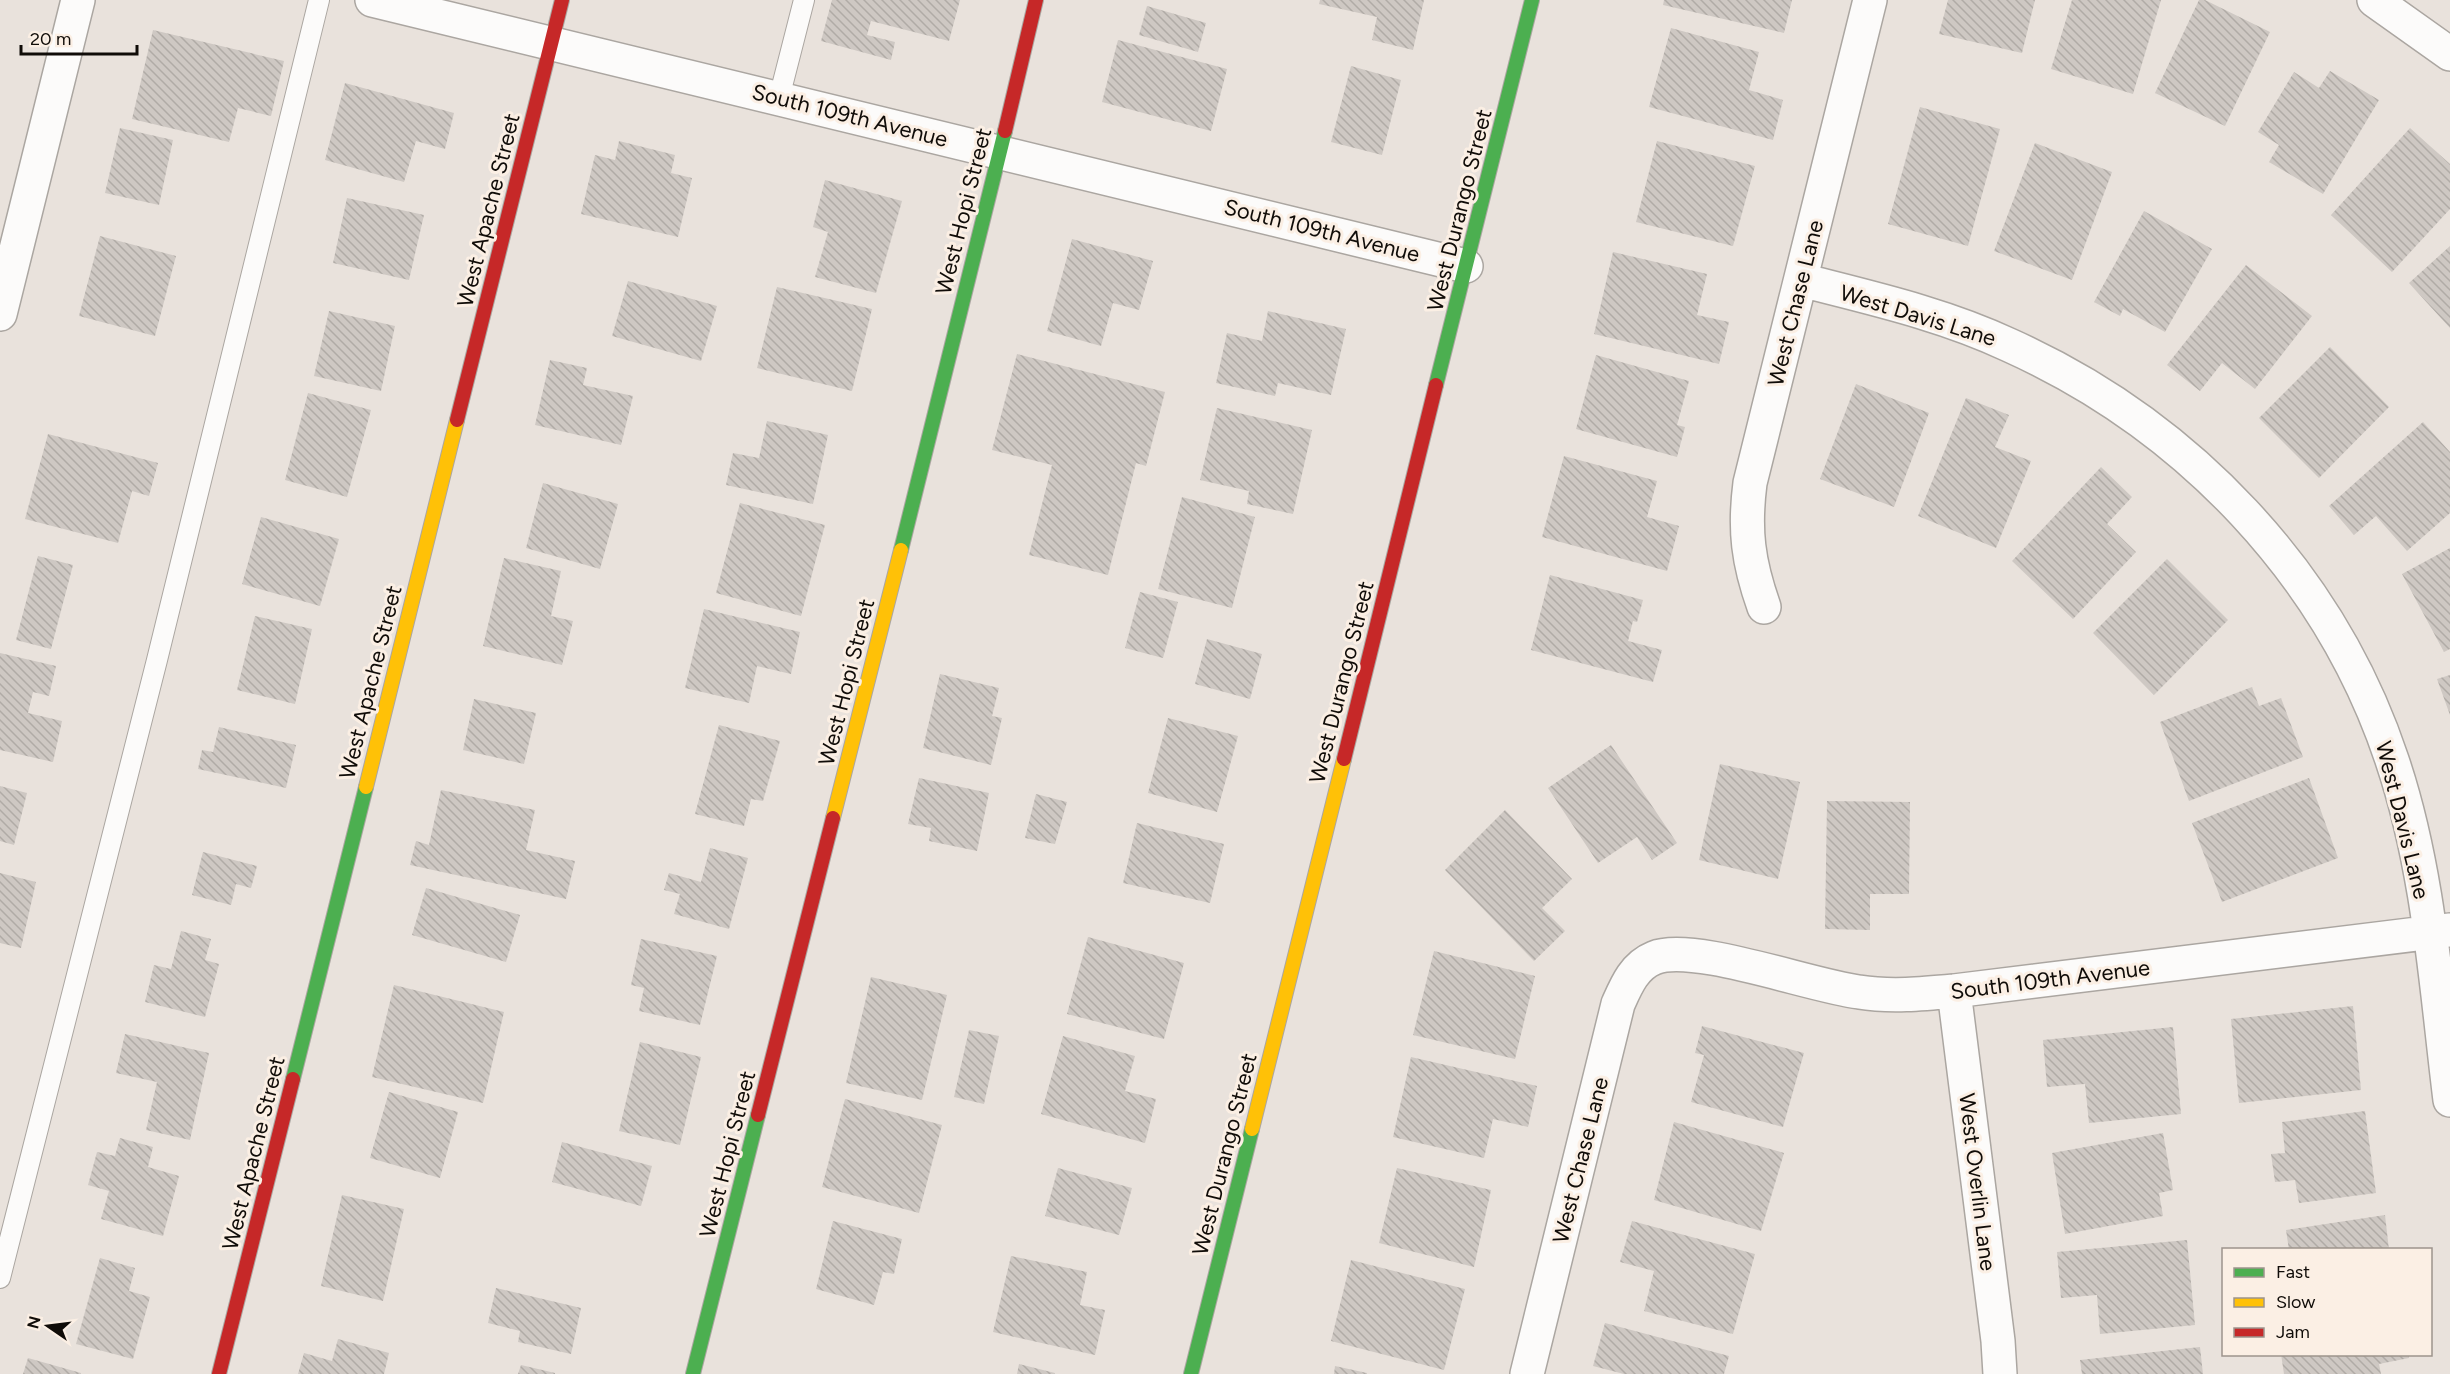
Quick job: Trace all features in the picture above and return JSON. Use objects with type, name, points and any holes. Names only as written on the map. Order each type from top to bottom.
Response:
[{"type":"street","points":[[0,314],[78,0]]},
{"type":"street","name":"South 109th Avenue","points":[[372,0],[1466,266]]},
{"type":"street","name":"West Apache Street","points":[[219,1374],[562,0]]},
{"type":"street","name":"West Hopi Street","points":[[693,1374],[1036,0]]},
{"type":"street","name":"West Durango Street","points":[[1191,1374],[1532,0]]},
{"type":"street","name":"West Chase Lane","points":[[1764,607],[1754,578],[1747,546],[1746,512],[1750,483],[1870,0]]},
{"type":"street","points":[[2373,0],[2450,54]]},
{"type":"street","name":"West Davis Lane","points":[[1801,280],[1961,325],[2054,366],[2098,391],[2143,421],[2182,452],[2234,502],[2281,554],[2339,641],[2377,718],[2393,762],[2440,931],[2450,1100]]},
{"type":"street","name":"South 109th Avenue","points":[[1653,958],[1670,954],[1709,957],[1812,983],[1859,992],[1904,995],[1954,991],[2440,931]]},
{"type":"street","name":"West Chase Lane","points":[[1527,1374],[1618,1004],[1626,985],[1638,969],[1653,958]]},
{"type":"street","name":"West Overlin Lane","points":[[1954,991],[1998,1341],[2000,1374]]},
{"type":"lane","points":[[0,1278],[157,660],[319,0]]},
{"type":"lane","points":[[780,98],[804,0]]},
{"type":"building","points":[[832,0],[960,0],[949,41],[871,21],[867,35],[895,42],[891,60],[821,41]]},
{"type":"building","points":[[1320,0],[1424,0],[1413,50],[1372,40],[1377,17],[1319,4]]},
{"type":"building","points":[[1664,0],[1792,0],[1784,33],[1663,5]]},
{"type":"building","points":[[1948,0],[2035,0],[2022,53],[1939,34]]},
{"type":"building","points":[[2072,0],[2161,0],[2133,94],[2051,69]]},
{"type":"building","points":[[2199,0],[2205,0],[2270,32],[2225,126],[2155,93]]},
{"type":"building","points":[[1147,6],[1206,23],[1198,52],[1139,35]]},
{"type":"building","points":[[1671,28],[1759,52],[1749,90],[1783,100],[1773,140],[1649,107]]},
{"type":"building","points":[[153,30],[284,61],[271,116],[238,108],[229,142],[132,119]]},
{"type":"building","points":[[1118,40],[1227,69],[1211,131],[1102,102]]},
{"type":"building","points":[[1351,66],[1401,80],[1382,155],[1331,142]]},
{"type":"building","points":[[2330,71],[2379,100],[2323,194],[2269,162],[2279,145],[2258,132],[2294,72],[2319,88]]},
{"type":"building","points":[[345,83],[454,113],[445,149],[416,141],[404,182],[325,160]]},
{"type":"building","points":[[1920,107],[2000,129],[1968,246],[1888,224]]},
{"type":"building","points":[[120,128],[173,140],[159,205],[105,193]]},
{"type":"building","points":[[2410,128],[2450,164],[2450,209],[2392,272],[2331,215]]},
{"type":"building","points":[[619,141],[675,155],[671,173],[692,178],[678,237],[581,214],[595,155],[615,160]]},
{"type":"building","points":[[1657,141],[1755,166],[1733,246],[1636,222]]},
{"type":"building","points":[[2035,143],[2112,172],[2072,280],[1994,251]]},
{"type":"building","points":[[825,180],[902,201],[876,293],[815,277],[828,232],[813,227]]},
{"type":"building","points":[[347,198],[424,215],[409,280],[333,263]]},
{"type":"building","points":[[2144,211],[2212,249],[2165,332],[2123,309],[2120,316],[2094,302]]},
{"type":"building","points":[[100,236],[176,256],[155,336],[79,316]]},
{"type":"building","points":[[1072,239],[1153,261],[1139,310],[1113,303],[1101,346],[1047,331]]},
{"type":"building","points":[[2450,246],[2450,328],[2409,283]]},
{"type":"building","points":[[1613,252],[1707,274],[1697,315],[1729,322],[1719,364],[1594,334]]},
{"type":"building","points":[[2246,265],[2312,316],[2255,389],[2222,363],[2200,391],[2167,365]]},
{"type":"building","points":[[628,281],[717,306],[701,361],[612,336]]},
{"type":"building","points":[[777,287],[872,309],[852,391],[757,368]]},
{"type":"building","points":[[329,311],[395,326],[381,391],[314,376]]},
{"type":"building","points":[[1268,311],[1346,329],[1331,395],[1278,383],[1275,396],[1216,383],[1227,333],[1262,341]]},
{"type":"building","points":[[2330,347],[2389,407],[2319,478],[2259,418]]},
{"type":"building","points":[[1017,354],[1165,392],[1146,466],[1136,463],[1108,575],[1029,555],[1052,465],[992,450]]},
{"type":"building","points":[[1596,355],[1689,381],[1677,425],[1685,427],[1677,457],[1576,429]]},
{"type":"building","points":[[550,360],[587,368],[583,385],[633,396],[621,445],[535,425]]},
{"type":"building","points":[[1856,384],[1929,413],[1894,507],[1820,479]]},
{"type":"building","points":[[308,393],[371,410],[347,497],[285,480]]},
{"type":"building","points":[[1966,398],[2009,415],[1995,447],[2031,461],[1996,548],[1918,516]]},
{"type":"building","points":[[1217,408],[1312,430],[1293,514],[1247,504],[1249,491],[1200,480]]},
{"type":"building","points":[[767,421],[828,435],[813,504],[726,485],[733,453],[759,458]]},
{"type":"building","points":[[2423,422],[2450,452],[2450,513],[2407,551],[2376,516],[2354,535],[2329,506]]},
{"type":"building","points":[[48,434],[158,463],[149,496],[132,491],[118,543],[25,519]]},
{"type":"building","points":[[1564,456],[1657,481],[1647,517],[1679,526],[1667,571],[1542,537]]},
{"type":"building","points":[[2101,467],[2132,497],[2107,524],[2136,552],[2073,619],[2012,561]]},
{"type":"building","points":[[543,483],[618,504],[600,569],[526,548]]},
{"type":"building","points":[[1182,497],[1255,517],[1232,608],[1158,589]]},
{"type":"building","points":[[740,503],[825,525],[801,616],[716,593]]},
{"type":"building","points":[[261,517],[339,539],[320,606],[242,584]]},
{"type":"building","points":[[2450,548],[2450,649],[2444,652],[2402,574]]},
{"type":"building","points":[[38,556],[73,565],[51,649],[16,640]]},
{"type":"building","points":[[504,558],[561,571],[551,616],[573,621],[562,665],[483,646]]},
{"type":"building","points":[[2167,559],[2228,620],[2154,695],[2093,633]]},
{"type":"building","points":[[1550,575],[1643,600],[1637,622],[1633,621],[1628,641],[1662,650],[1653,682],[1531,650]]},
{"type":"building","points":[[1140,592],[1178,602],[1163,658],[1125,648]]},
{"type":"building","points":[[704,609],[800,632],[791,674],[757,666],[749,703],[685,688]]},
{"type":"building","points":[[255,616],[312,629],[295,704],[237,690]]},
{"type":"building","points":[[1207,639],[1262,654],[1250,699],[1195,684]]},
{"type":"building","points":[[0,653],[56,666],[49,696],[33,692],[28,713],[62,721],[53,762],[0,750]]},
{"type":"building","points":[[940,674],[999,688],[992,716],[1002,718],[991,765],[923,748]]},
{"type":"building","points":[[2450,675],[2450,715],[2437,679]]},
{"type":"building","points":[[2252,687],[2259,706],[2281,698],[2303,757],[2189,801],[2160,722]]},
{"type":"building","points":[[474,699],[536,713],[524,764],[463,750]]},
{"type":"building","points":[[1168,718],[1238,736],[1217,812],[1148,793]]},
{"type":"building","points":[[719,725],[780,741],[763,801],[751,799],[744,826],[695,814]]},
{"type":"building","points":[[219,727],[296,745],[286,788],[198,769],[202,750],[213,752]]},
{"type":"building","points":[[1611,745],[1677,843],[1652,860],[1637,837],[1598,863],[1548,788]]},
{"type":"building","points":[[1720,764],[1800,782],[1778,879],[1699,860]]},
{"type":"building","points":[[919,778],[989,793],[977,851],[929,841],[931,828],[908,824]]},
{"type":"building","points":[[2309,778],[2338,858],[2222,902],[2192,823]]},
{"type":"building","points":[[0,786],[27,793],[14,845],[0,841]]},
{"type":"building","points":[[441,790],[535,810],[526,850],[575,861],[566,899],[410,865],[416,841],[429,845]]},
{"type":"building","points":[[1036,794],[1067,802],[1055,844],[1025,838]]},
{"type":"building","points":[[1827,801],[1910,802],[1909,894],[1870,894],[1870,930],[1825,929]]},
{"type":"building","points":[[1505,810],[1572,879],[1542,908],[1565,931],[1534,961],[1445,870]]},
{"type":"building","points":[[1137,823],[1224,844],[1210,903],[1123,883]]},
{"type":"building","points":[[710,848],[748,858],[729,929],[674,914],[680,894],[664,890],[669,873],[701,882]]},
{"type":"building","points":[[203,852],[257,866],[251,888],[236,884],[231,905],[192,895]]},
{"type":"building","points":[[0,873],[36,882],[21,948],[0,943]]},
{"type":"building","points":[[426,888],[520,915],[506,962],[412,935]]},
{"type":"building","points":[[181,931],[211,939],[205,960],[219,964],[205,1017],[145,1002],[154,965],[171,969]]},
{"type":"building","points":[[1088,937],[1184,963],[1164,1039],[1067,1014]]},
{"type":"building","points":[[641,939],[717,956],[700,1025],[639,1011],[644,988],[631,985]]},
{"type":"building","points":[[1434,951],[1535,976],[1515,1059],[1413,1035]]},
{"type":"building","points":[[871,977],[947,995],[922,1100],[846,1083]]},
{"type":"building","points":[[394,985],[504,1012],[483,1103],[372,1077]]},
{"type":"building","points":[[2353,1006],[2361,1090],[2239,1103],[2231,1019]]},
{"type":"building","points":[[1702,1026],[1804,1053],[1783,1127],[1691,1102],[1704,1055],[1695,1053]]},
{"type":"building","points":[[2173,1027],[2181,1114],[2089,1123],[2085,1084],[2047,1087],[2043,1040]]},
{"type":"building","points":[[969,1030],[999,1036],[984,1104],[954,1097]]},
{"type":"building","points":[[125,1034],[209,1053],[190,1140],[146,1130],[157,1082],[116,1073]]},
{"type":"building","points":[[1063,1036],[1135,1056],[1125,1091],[1156,1099],[1145,1143],[1041,1114]]},
{"type":"building","points":[[640,1042],[701,1057],[680,1145],[619,1131]]},
{"type":"building","points":[[1411,1057],[1537,1086],[1528,1127],[1493,1119],[1484,1158],[1393,1137]]},
{"type":"building","points":[[389,1092],[458,1112],[440,1178],[370,1158]]},
{"type":"building","points":[[845,1099],[942,1125],[919,1213],[822,1187]]},
{"type":"building","points":[[2365,1111],[2376,1193],[2299,1203],[2295,1180],[2275,1182],[2271,1154],[2285,1153],[2282,1122]]},
{"type":"building","points":[[1674,1122],[1784,1153],[1761,1231],[1654,1200]]},
{"type":"building","points":[[2163,1133],[2173,1190],[2159,1193],[2163,1216],[2065,1234],[2052,1153]]},
{"type":"building","points":[[120,1138],[153,1147],[148,1167],[179,1176],[163,1236],[101,1219],[109,1191],[88,1185],[97,1152],[115,1156]]},
{"type":"building","points":[[562,1142],[652,1166],[641,1206],[552,1182]]},
{"type":"building","points":[[1058,1168],[1132,1188],[1119,1235],[1045,1216]]},
{"type":"building","points":[[1397,1168],[1491,1190],[1474,1267],[1379,1243]]},
{"type":"building","points":[[342,1195],[404,1209],[383,1301],[321,1286]]},
{"type":"building","points":[[2385,1215],[2389,1248],[2289,1248],[2286,1230]]},
{"type":"building","points":[[833,1221],[902,1239],[894,1274],[883,1272],[874,1305],[816,1289]]},
{"type":"building","points":[[1632,1221],[1755,1254],[1733,1334],[1644,1311],[1654,1271],[1620,1262]]},
{"type":"building","points":[[2187,1240],[2195,1325],[2100,1334],[2097,1295],[2061,1298],[2057,1252]]},
{"type":"building","points":[[1011,1256],[1087,1272],[1080,1305],[1105,1310],[1095,1355],[993,1332]]},
{"type":"building","points":[[100,1258],[135,1268],[129,1291],[150,1297],[133,1359],[76,1344]]},
{"type":"building","points":[[1351,1260],[1465,1289],[1444,1370],[1331,1341]]},
{"type":"building","points":[[496,1288],[581,1308],[571,1354],[518,1342],[520,1331],[488,1323]]},
{"type":"building","points":[[1605,1323],[1729,1356],[1724,1374],[1624,1374],[1593,1366]]},
{"type":"building","points":[[338,1339],[389,1353],[384,1374],[298,1374],[304,1353],[332,1361]]},
{"type":"building","points":[[2200,1347],[2203,1374],[2082,1374],[2080,1360]]},
{"type":"building","points":[[2281,1356],[2409,1356],[2409,1358],[2379,1364],[2381,1374],[2284,1374]]},
{"type":"building","points":[[28,1358],[81,1373],[81,1374],[23,1374]]},
{"type":"building","points":[[1019,1364],[1055,1373],[1055,1374],[1017,1374]]},
{"type":"building","points":[[521,1365],[555,1373],[555,1374],[518,1374]]},
{"type":"building","points":[[1335,1366],[1367,1373],[1367,1374],[1334,1374]]},
{"type":"traffic: fast","points":[[1436,385],[1532,0]]},
{"type":"traffic: fast","points":[[901,550],[1005,131]]},
{"type":"traffic: fast","points":[[293,1079],[366,787]]},
{"type":"traffic: fast","points":[[693,1374],[758,1115]]},
{"type":"traffic: fast","points":[[1191,1374],[1252,1129]]},
{"type":"traffic: slow","points":[[366,787],[457,420]]},
{"type":"traffic: slow","points":[[833,818],[901,550]]},
{"type":"traffic: slow","points":[[1252,1129],[1344,759]]},
{"type":"traffic: jam","points":[[457,420],[562,0]]},
{"type":"traffic: jam","points":[[1005,131],[1036,0]]},
{"type":"traffic: jam","points":[[1344,759],[1436,385]]},
{"type":"traffic: jam","points":[[758,1115],[833,818]]},
{"type":"traffic: jam","points":[[219,1374],[293,1079]]}]
